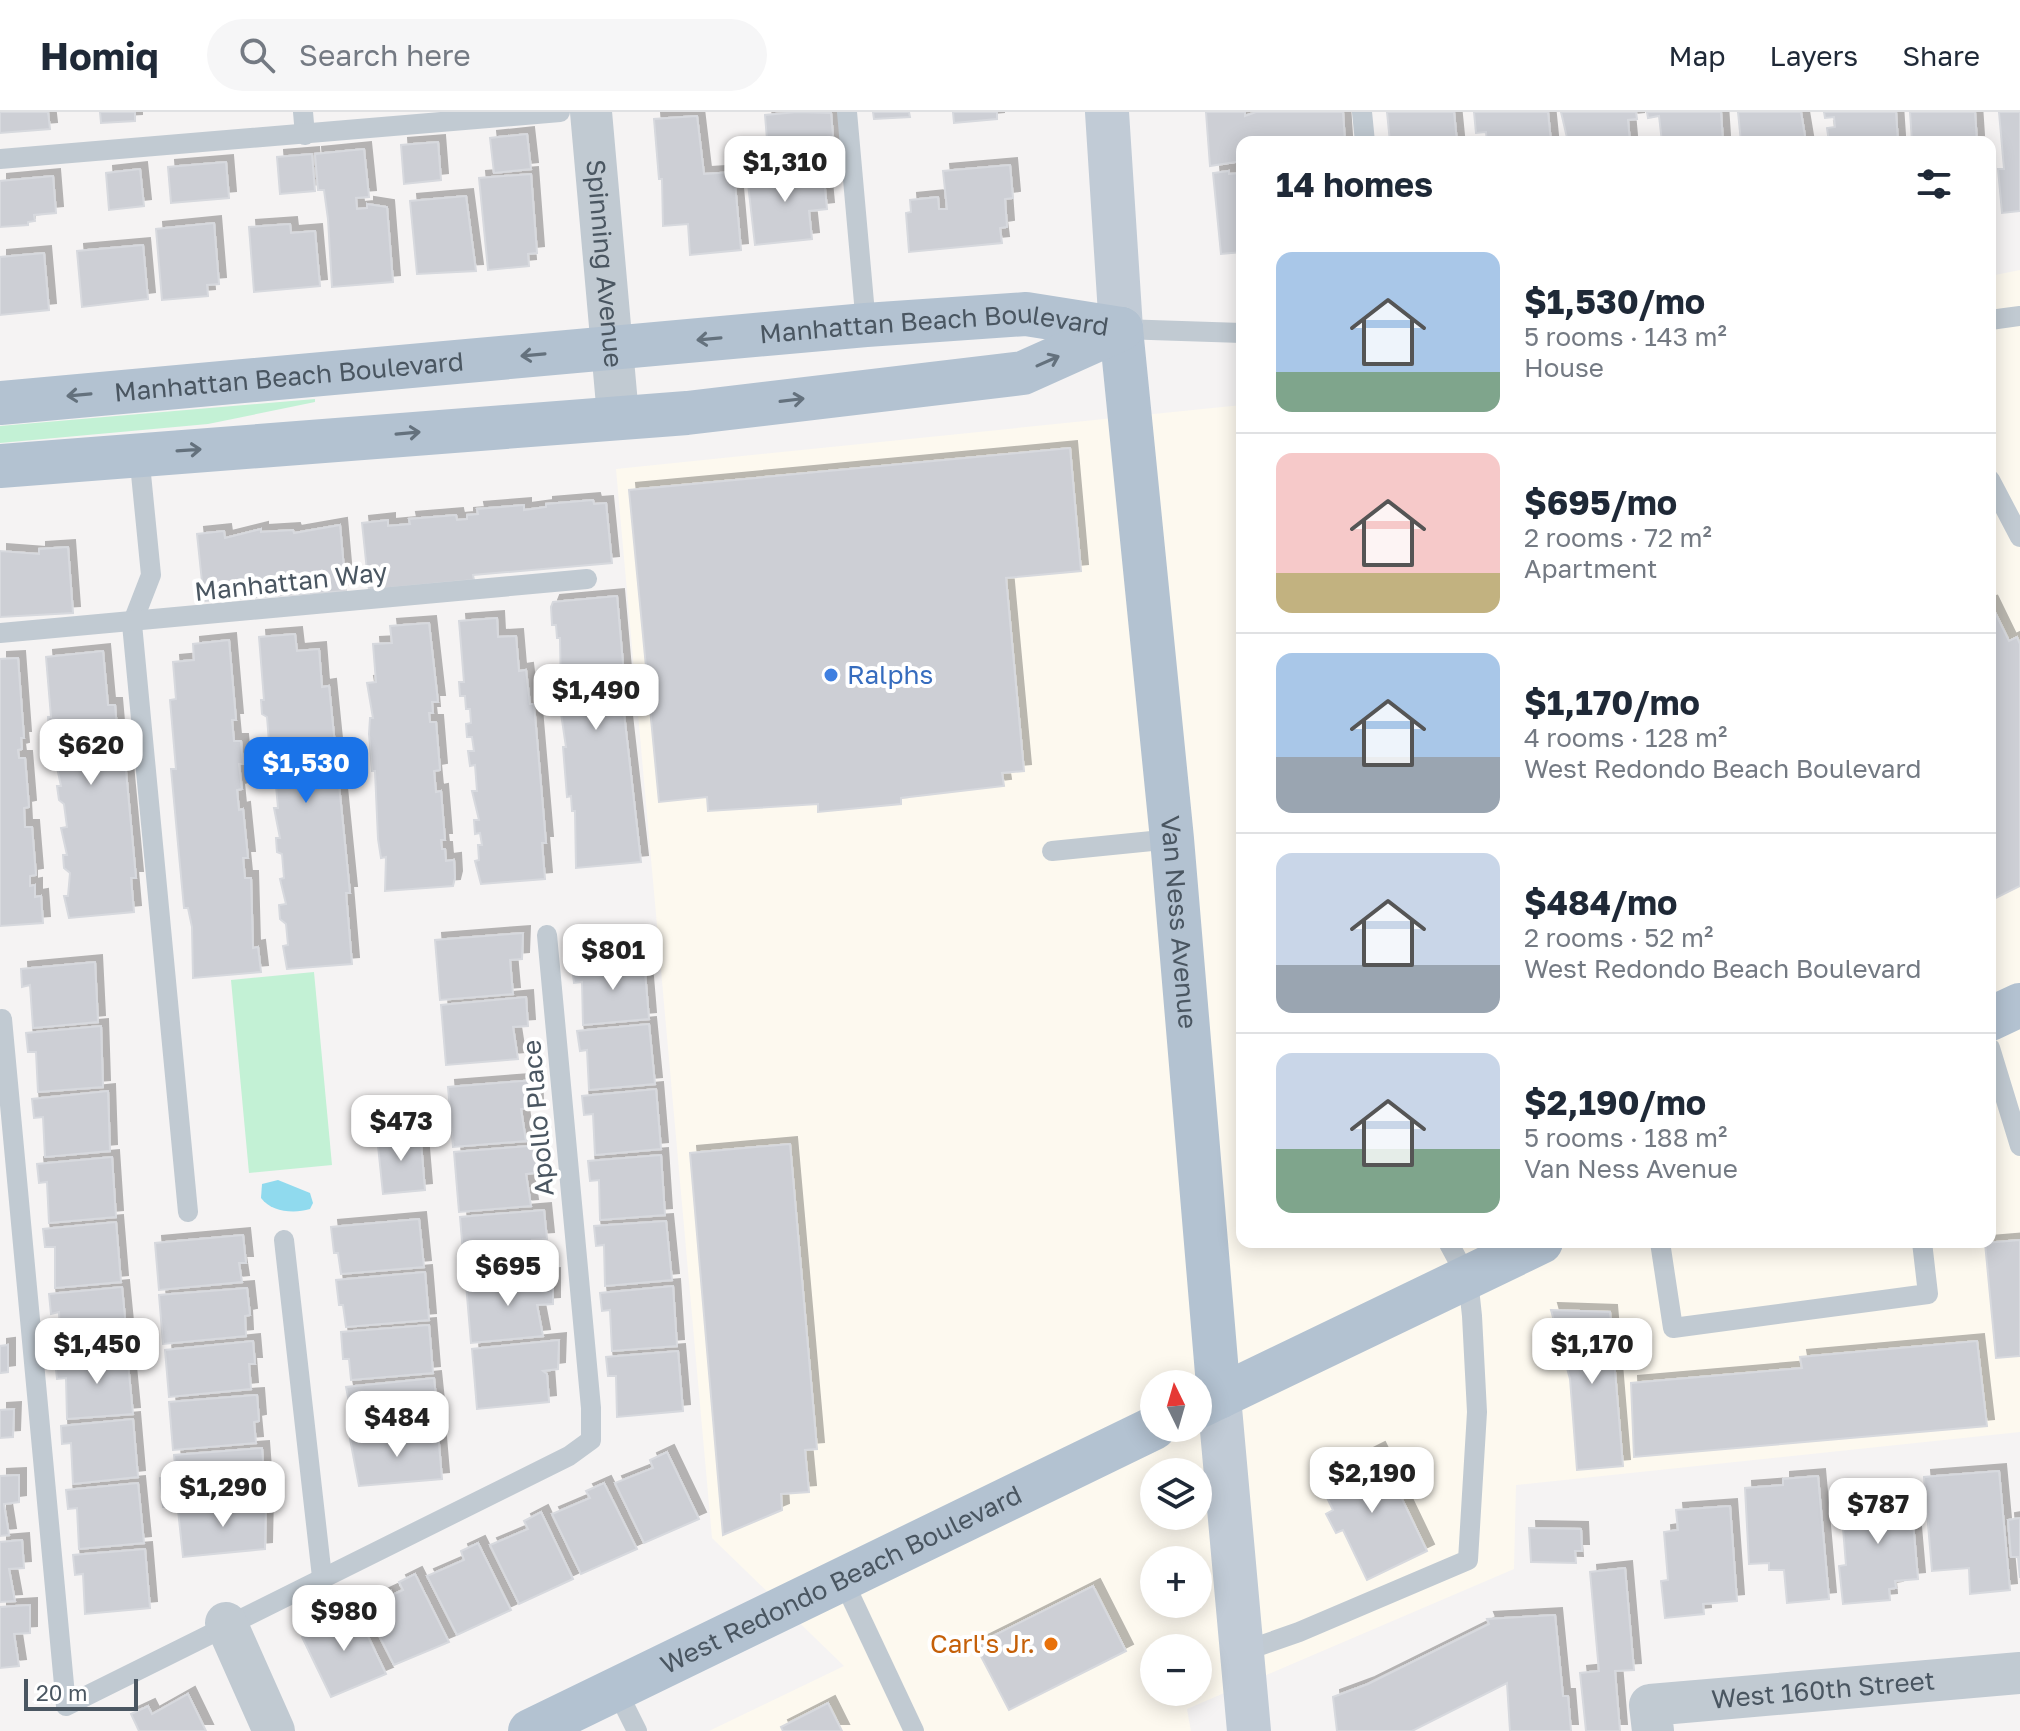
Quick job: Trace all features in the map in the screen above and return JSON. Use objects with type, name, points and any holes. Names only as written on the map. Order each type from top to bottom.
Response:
[{"type":"main road","name":"Van Ness Avenue","points":[[1107,112],[1121,329],[1172,839],[1207,1370]]},
{"type":"main road","name":"Manhattan Beach Boulevard","points":[[0,403],[866,325],[1026,314],[1121,329]]},
{"type":"main road","name":"Manhattan Beach Boulevard","points":[[0,466],[687,413],[1023,373],[1121,329]]},
{"type":"main road","points":[[1996,1016],[2020,1005]]},
{"type":"main road","points":[[1212,1400],[1458,1260],[1513,1248]]},
{"type":"main road","name":"Van Ness Avenue","points":[[1212,1425],[1242,1652],[1249,1731]]},
{"type":"main road","name":"West Redondo Beach Boulevard","points":[[530,1731],[1140,1435]]},
{"type":"street","name":"Spinning Avenue","points":[[591,112],[618,416]]},
{"type":"street","points":[[226,1623],[274,1731]]},
{"type":"street","name":"West 160th Street","points":[[1653,1731],[1650,1705],[2020,1673]]},
{"type":"lane","points":[[303,112],[305,135]]},
{"type":"lane","points":[[0,159],[560,112]]},
{"type":"lane","points":[[847,112],[866,325]]},
{"type":"lane","points":[[1362,112],[1364,136]]},
{"type":"lane","points":[[1996,319],[2020,316]]},
{"type":"lane","points":[[1121,329],[1236,333]]},
{"type":"lane","points":[[139,454],[151,575],[132,624],[188,1212]]},
{"type":"lane","points":[[1996,491],[2020,537]]},
{"type":"lane","name":"Manhattan Way","points":[[0,633],[132,624],[587,579]]},
{"type":"lane","points":[[1052,851],[1172,839]]},
{"type":"lane","name":"Apollo Place","points":[[322,1577],[569,1456],[591,1440],[591,1408],[547,935]]},
{"type":"lane","points":[[2,1019],[66,1706],[322,1577],[284,1240]]},
{"type":"lane","points":[[1996,1068],[2020,1146]]},
{"type":"lane","points":[[1661,1248],[1673,1328],[1928,1294],[1923,1248]]},
{"type":"lane","points":[[1242,1652],[1299,1632],[1468,1560],[1477,1412],[1458,1260]]},
{"type":"lane","points":[[842,1578],[914,1731]]},
{"type":"lane","points":[[616,1689],[637,1731]]},
{"type":"shaded area","points":[[2020,270],[2020,1432],[1516,1485],[1514,1569],[1212,1698],[1212,1634],[1140,1634],[1140,1706],[1194,1706],[1187,1709],[1191,1731],[709,1731],[844,1666],[712,1538],[616,469],[1236,406],[1236,1248],[1996,1248],[1996,275]]},
{"type":"green space","points":[[315,399],[315,402],[208,424],[0,443],[0,426]]},
{"type":"green space","points":[[314,972],[332,1165],[249,1173],[231,980]]},
{"type":"water","points":[[278,1180],[310,1193],[313,1203],[310,1209],[283,1211],[265,1203],[261,1198],[262,1184]]},
{"type":"building","points":[[0,112],[48,112],[50,129],[0,133]]},
{"type":"building","points":[[100,112],[135,112],[135,121],[101,123]]},
{"type":"building","points":[[873,112],[909,112],[910,117],[874,119]]},
{"type":"building","points":[[953,112],[997,112],[997,119],[954,123]]},
{"type":"building","points":[[1206,112],[1245,112],[1245,116],[1256,112],[1343,112],[1345,136],[1236,136],[1236,162],[1210,166]]},
{"type":"building","points":[[1387,112],[1454,112],[1456,136],[1389,136]]},
{"type":"building","points":[[1474,112],[1548,112],[1550,136],[1486,136],[1486,132],[1476,133]]},
{"type":"building","points":[[1561,112],[1636,112],[1637,119],[1628,120],[1629,136],[1567,136]]},
{"type":"building","points":[[1647,112],[1721,112],[1723,136],[1661,136],[1659,116],[1648,118]]},
{"type":"building","points":[[1738,112],[1801,112],[1805,136],[1740,136]]},
{"type":"building","points":[[1824,112],[1896,112],[1898,136],[1828,136],[1827,128],[1835,127],[1834,117],[1825,118]]},
{"type":"building","points":[[1910,112],[1975,112],[1977,136],[1912,136]]},
{"type":"building","points":[[1999,112],[2020,112],[2020,211],[2002,213],[1998,169],[2004,169]]},
{"type":"building","points":[[831,113],[834,147],[768,152],[765,115]]},
{"type":"building","points":[[697,116],[704,174],[734,172],[741,250],[690,255],[688,224],[663,226],[662,179],[659,179],[654,119]]},
{"type":"building","points":[[527,134],[531,169],[494,173],[490,138]]},
{"type":"building","points":[[438,142],[441,180],[404,184],[401,145]]},
{"type":"building","points":[[364,149],[369,197],[356,198],[357,209],[367,208],[367,204],[387,207],[393,282],[332,287],[328,219],[324,190],[318,190],[315,154]]},
{"type":"building","points":[[312,154],[315,191],[280,194],[277,157]]},
{"type":"building","points":[[226,162],[229,198],[171,203],[168,167]]},
{"type":"building","points":[[1010,165],[1013,198],[1005,199],[1007,227],[1000,228],[1002,243],[909,252],[906,213],[911,212],[910,200],[938,197],[939,209],[947,209],[943,171]]},
{"type":"building","points":[[823,168],[827,209],[809,211],[812,239],[755,245],[747,175]]},
{"type":"building","points":[[140,169],[144,206],[109,210],[106,173]]},
{"type":"building","points":[[1213,173],[1236,173],[1236,253],[1221,254]]},
{"type":"building","points":[[531,174],[537,253],[528,254],[529,266],[488,270],[479,178]]},
{"type":"building","points":[[53,176],[56,213],[34,215],[35,221],[28,222],[28,225],[0,227],[0,181]]},
{"type":"building","points":[[466,196],[476,271],[417,274],[410,201]]},
{"type":"building","points":[[214,223],[219,284],[207,285],[208,296],[162,300],[156,229]]},
{"type":"building","points":[[290,224],[291,233],[315,231],[320,286],[254,292],[249,227]]},
{"type":"building","points":[[143,245],[148,299],[82,307],[77,251]]},
{"type":"building","points":[[44,253],[49,310],[0,315],[0,257]]},
{"type":"building","name":"Ralphs","points":[[1070,448],[1081,571],[1006,578],[1024,771],[1002,773],[1004,786],[901,798],[901,804],[818,812],[818,804],[708,811],[707,797],[659,802],[629,490]]},
{"type":"building","points":[[593,500],[594,504],[606,503],[612,563],[473,575],[474,580],[369,590],[362,523],[388,520],[388,526],[410,524],[409,519],[456,515],[457,520],[478,514],[477,509],[524,505],[524,510],[546,507],[546,504]]},
{"type":"building","points":[[340,525],[346,591],[204,601],[197,534],[224,531],[225,538],[261,529],[261,532],[293,530],[294,533]]},
{"type":"building","points":[[68,547],[73,613],[0,617],[0,551],[39,554],[39,549]]},
{"type":"building","points":[[617,596],[625,686],[621,687],[641,862],[576,868],[575,811],[572,811],[571,796],[567,797],[563,747],[566,747],[558,693],[561,693],[560,638],[557,638],[556,625],[552,625],[551,607],[553,602]]},
{"type":"building","points":[[1996,614],[2009,641],[2017,637],[2020,644],[2020,886],[1996,898]]},
{"type":"building","points":[[497,618],[498,637],[516,636],[519,671],[526,670],[530,704],[534,704],[546,843],[542,843],[545,879],[481,884],[475,861],[479,860],[478,845],[482,845],[480,833],[475,834],[474,820],[479,820],[472,791],[477,791],[475,765],[470,766],[468,751],[474,751],[472,737],[467,737],[466,724],[471,723],[470,709],[466,709],[465,696],[460,696],[459,682],[464,682],[459,621]]},
{"type":"building","points":[[429,623],[438,702],[432,702],[433,713],[429,713],[430,722],[436,722],[440,770],[434,771],[436,792],[441,791],[445,840],[441,840],[442,849],[445,849],[446,861],[454,860],[455,878],[453,886],[385,891],[386,857],[381,858],[378,839],[375,771],[372,771],[369,734],[370,718],[373,718],[367,683],[376,682],[373,644],[392,643],[390,626]]},
{"type":"building","points":[[295,634],[297,651],[319,649],[322,687],[329,686],[350,893],[346,893],[352,964],[287,969],[283,946],[288,945],[286,924],[280,919],[279,905],[286,904],[280,879],[284,878],[282,854],[277,852],[276,838],[280,838],[274,808],[278,808],[270,767],[274,767],[274,763],[270,763],[270,755],[265,755],[264,742],[269,742],[267,717],[262,714],[261,700],[264,700],[259,637]]},
{"type":"building","points":[[229,640],[236,720],[232,720],[234,741],[241,741],[243,764],[239,764],[242,789],[237,790],[239,810],[243,809],[248,858],[243,858],[245,878],[251,878],[253,948],[258,947],[261,972],[193,978],[192,927],[188,908],[184,908],[171,769],[176,769],[170,700],[176,699],[173,662],[194,660],[193,644]]},
{"type":"building","points":[[103,651],[108,705],[115,705],[118,739],[123,739],[136,878],[131,878],[134,912],[69,918],[64,896],[68,896],[70,873],[64,868],[63,855],[67,855],[61,828],[67,827],[64,804],[59,800],[57,786],[61,786],[55,758],[60,757],[58,745],[55,745],[54,732],[49,732],[48,717],[51,717],[46,657]]},
{"type":"building","points":[[18,658],[24,738],[21,738],[22,749],[18,750],[19,758],[25,758],[29,807],[24,808],[25,827],[32,827],[36,875],[30,876],[30,886],[35,885],[35,897],[41,896],[43,923],[0,926],[0,659]]},
{"type":"building","points":[[523,933],[522,959],[510,960],[513,994],[440,1000],[435,940]]},
{"type":"building","points":[[644,960],[649,1019],[583,1025],[582,982],[574,983],[572,966]]},
{"type":"building","points":[[95,962],[98,1022],[33,1028],[30,985],[22,987],[21,969]]},
{"type":"building","points":[[526,997],[528,1026],[513,1027],[518,1059],[446,1065],[441,1005]]},
{"type":"building","points":[[649,1024],[655,1084],[589,1090],[587,1050],[580,1051],[577,1031]]},
{"type":"building","points":[[101,1026],[103,1087],[38,1092],[36,1052],[28,1052],[26,1033]]},
{"type":"building","points":[[535,1080],[536,1107],[521,1109],[526,1141],[453,1147],[448,1087]]},
{"type":"building","points":[[656,1089],[661,1149],[595,1155],[593,1114],[584,1115],[582,1096]]},
{"type":"building","points":[[108,1091],[110,1151],[45,1157],[43,1117],[34,1118],[32,1099]]},
{"type":"building","points":[[420,1131],[425,1190],[383,1194],[377,1136]]},
{"type":"building","points":[[790,1144],[817,1449],[805,1450],[809,1492],[781,1494],[782,1510],[723,1535],[690,1153]]},
{"type":"building","points":[[542,1145],[541,1172],[526,1174],[531,1206],[459,1212],[454,1152]]},
{"type":"building","points":[[661,1155],[665,1215],[600,1220],[599,1180],[590,1181],[588,1161]]},
{"type":"building","points":[[112,1157],[116,1217],[49,1223],[47,1182],[39,1183],[37,1164]]},
{"type":"building","points":[[544,1210],[547,1239],[532,1240],[537,1271],[465,1277],[460,1217]]},
{"type":"building","points":[[419,1219],[424,1267],[341,1274],[338,1253],[334,1253],[331,1227]]},
{"type":"building","points":[[666,1221],[672,1280],[605,1286],[604,1245],[596,1246],[594,1226]]},
{"type":"building","points":[[116,1222],[121,1282],[55,1288],[55,1247],[45,1247],[43,1229]]},
{"type":"building","points":[[243,1235],[246,1263],[239,1263],[242,1282],[159,1290],[155,1243]]},
{"type":"building","points":[[2020,1240],[2020,1356],[1996,1358],[1985,1248],[1996,1248],[1996,1242]]},
{"type":"building","points":[[425,1272],[429,1320],[346,1327],[336,1280]]},
{"type":"building","points":[[553,1275],[553,1304],[537,1305],[543,1336],[471,1343],[466,1284]]},
{"type":"building","points":[[673,1286],[677,1346],[612,1351],[610,1310],[602,1311],[600,1293]]},
{"type":"building","points":[[122,1287],[128,1348],[61,1354],[59,1312],[51,1314],[49,1294]]},
{"type":"building","points":[[247,1288],[250,1315],[245,1316],[246,1336],[163,1344],[159,1295]]},
{"type":"building","points":[[1551,1310],[1610,1312],[1623,1466],[1577,1470],[1570,1379]]},
{"type":"building","points":[[429,1325],[433,1373],[351,1380],[349,1359],[343,1359],[341,1332]]},
{"type":"building","points":[[559,1340],[558,1369],[543,1371],[547,1374],[549,1402],[477,1409],[472,1349]]},
{"type":"building","points":[[253,1341],[255,1364],[249,1364],[251,1389],[169,1397],[165,1350]]},
{"type":"building","points":[[1977,1341],[1987,1426],[1634,1457],[1631,1383],[1802,1368],[1800,1357]]},
{"type":"building","points":[[8,1345],[8,1372],[0,1373],[0,1346]]},
{"type":"building","points":[[678,1351],[683,1411],[617,1417],[616,1376],[608,1376],[606,1357]]},
{"type":"building","points":[[127,1353],[133,1414],[67,1419],[66,1378],[57,1379],[55,1360]]},
{"type":"building","points":[[434,1378],[439,1426],[355,1434],[346,1387]]},
{"type":"building","points":[[257,1395],[259,1421],[254,1422],[256,1443],[173,1450],[169,1402]]},
{"type":"building","points":[[14,1409],[13,1437],[0,1438],[0,1410]]},
{"type":"building","points":[[133,1419],[138,1477],[73,1484],[71,1443],[62,1444],[61,1426]]},
{"type":"building","points":[[438,1432],[442,1479],[359,1486],[350,1439]]},
{"type":"building","points":[[262,1448],[264,1475],[258,1475],[260,1496],[163,1507],[160,1478],[176,1476],[174,1455]]},
{"type":"building","points":[[1378,1449],[1427,1551],[1367,1580],[1343,1530],[1336,1533],[1326,1514],[1333,1510],[1318,1479]]},
{"type":"building","points":[[667,1452],[699,1519],[644,1543],[615,1483],[653,1468],[650,1460]]},
{"type":"building","points":[[1999,1471],[2010,1590],[1970,1594],[1969,1568],[1932,1571],[1924,1477]]},
{"type":"building","points":[[19,1475],[19,1502],[4,1504],[9,1535],[0,1536],[0,1476]]},
{"type":"building","points":[[1818,1476],[1829,1599],[1787,1603],[1784,1570],[1769,1570],[1769,1563],[1749,1564],[1745,1488],[1783,1485],[1783,1479]]},
{"type":"building","points":[[138,1483],[144,1543],[79,1549],[77,1508],[68,1509],[66,1490]]},
{"type":"building","points":[[604,1483],[637,1549],[581,1574],[552,1514],[590,1498],[586,1491]]},
{"type":"building","points":[[1910,1488],[1918,1579],[1895,1581],[1896,1588],[1889,1589],[1890,1600],[1843,1604],[1839,1566],[1846,1565],[1842,1516],[1858,1515],[1856,1493]]},
{"type":"building","points":[[266,1501],[265,1549],[183,1557],[178,1510]]},
{"type":"building","points":[[1730,1506],[1737,1601],[1703,1604],[1704,1614],[1665,1618],[1661,1581],[1668,1580],[1664,1532],[1678,1530],[1676,1510]]},
{"type":"building","points":[[541,1512],[573,1579],[519,1604],[490,1545],[528,1529],[524,1521]]},
{"type":"building","points":[[2020,1518],[2020,1578],[2018,1557],[2011,1557],[2008,1520]]},
{"type":"building","points":[[1529,1528],[1581,1529],[1582,1551],[1575,1551],[1576,1563],[1531,1562]]},
{"type":"building","points":[[22,1540],[24,1568],[9,1569],[15,1601],[0,1602],[0,1542]]},
{"type":"building","points":[[478,1543],[511,1610],[457,1635],[427,1576],[464,1560],[461,1551]]},
{"type":"building","points":[[145,1549],[150,1608],[85,1614],[83,1574],[75,1575],[73,1555]]},
{"type":"building","points":[[1625,1568],[1634,1670],[1615,1671],[1620,1731],[1586,1731],[1580,1673],[1599,1671],[1590,1572]]},
{"type":"building","points":[[415,1574],[449,1642],[394,1665],[363,1604],[391,1591],[392,1595],[403,1590],[399,1582]]},
{"type":"building","points":[[1093,1586],[1126,1651],[1009,1710],[975,1645]]},
{"type":"building","points":[[30,1605],[30,1633],[14,1634],[19,1666],[0,1668],[0,1607]]},
{"type":"building","points":[[353,1605],[386,1674],[331,1697],[302,1637],[338,1621],[335,1614]]},
{"type":"building","points":[[1555,1615],[1563,1696],[1568,1696],[1571,1731],[1510,1731],[1507,1683],[1412,1731],[1337,1731],[1333,1697],[1368,1684],[1489,1624],[1487,1619]]},
{"type":"building","points":[[188,1694],[206,1731],[139,1731],[131,1714],[148,1706],[152,1714]]},
{"type":"building","points":[[828,1703],[842,1731],[783,1731],[781,1727]]},
{"type":"place","name":"Ralphs","points":[[831,675]]},
{"type":"place","name":"Carl's Jr.","points":[[1051,1644]]}]
